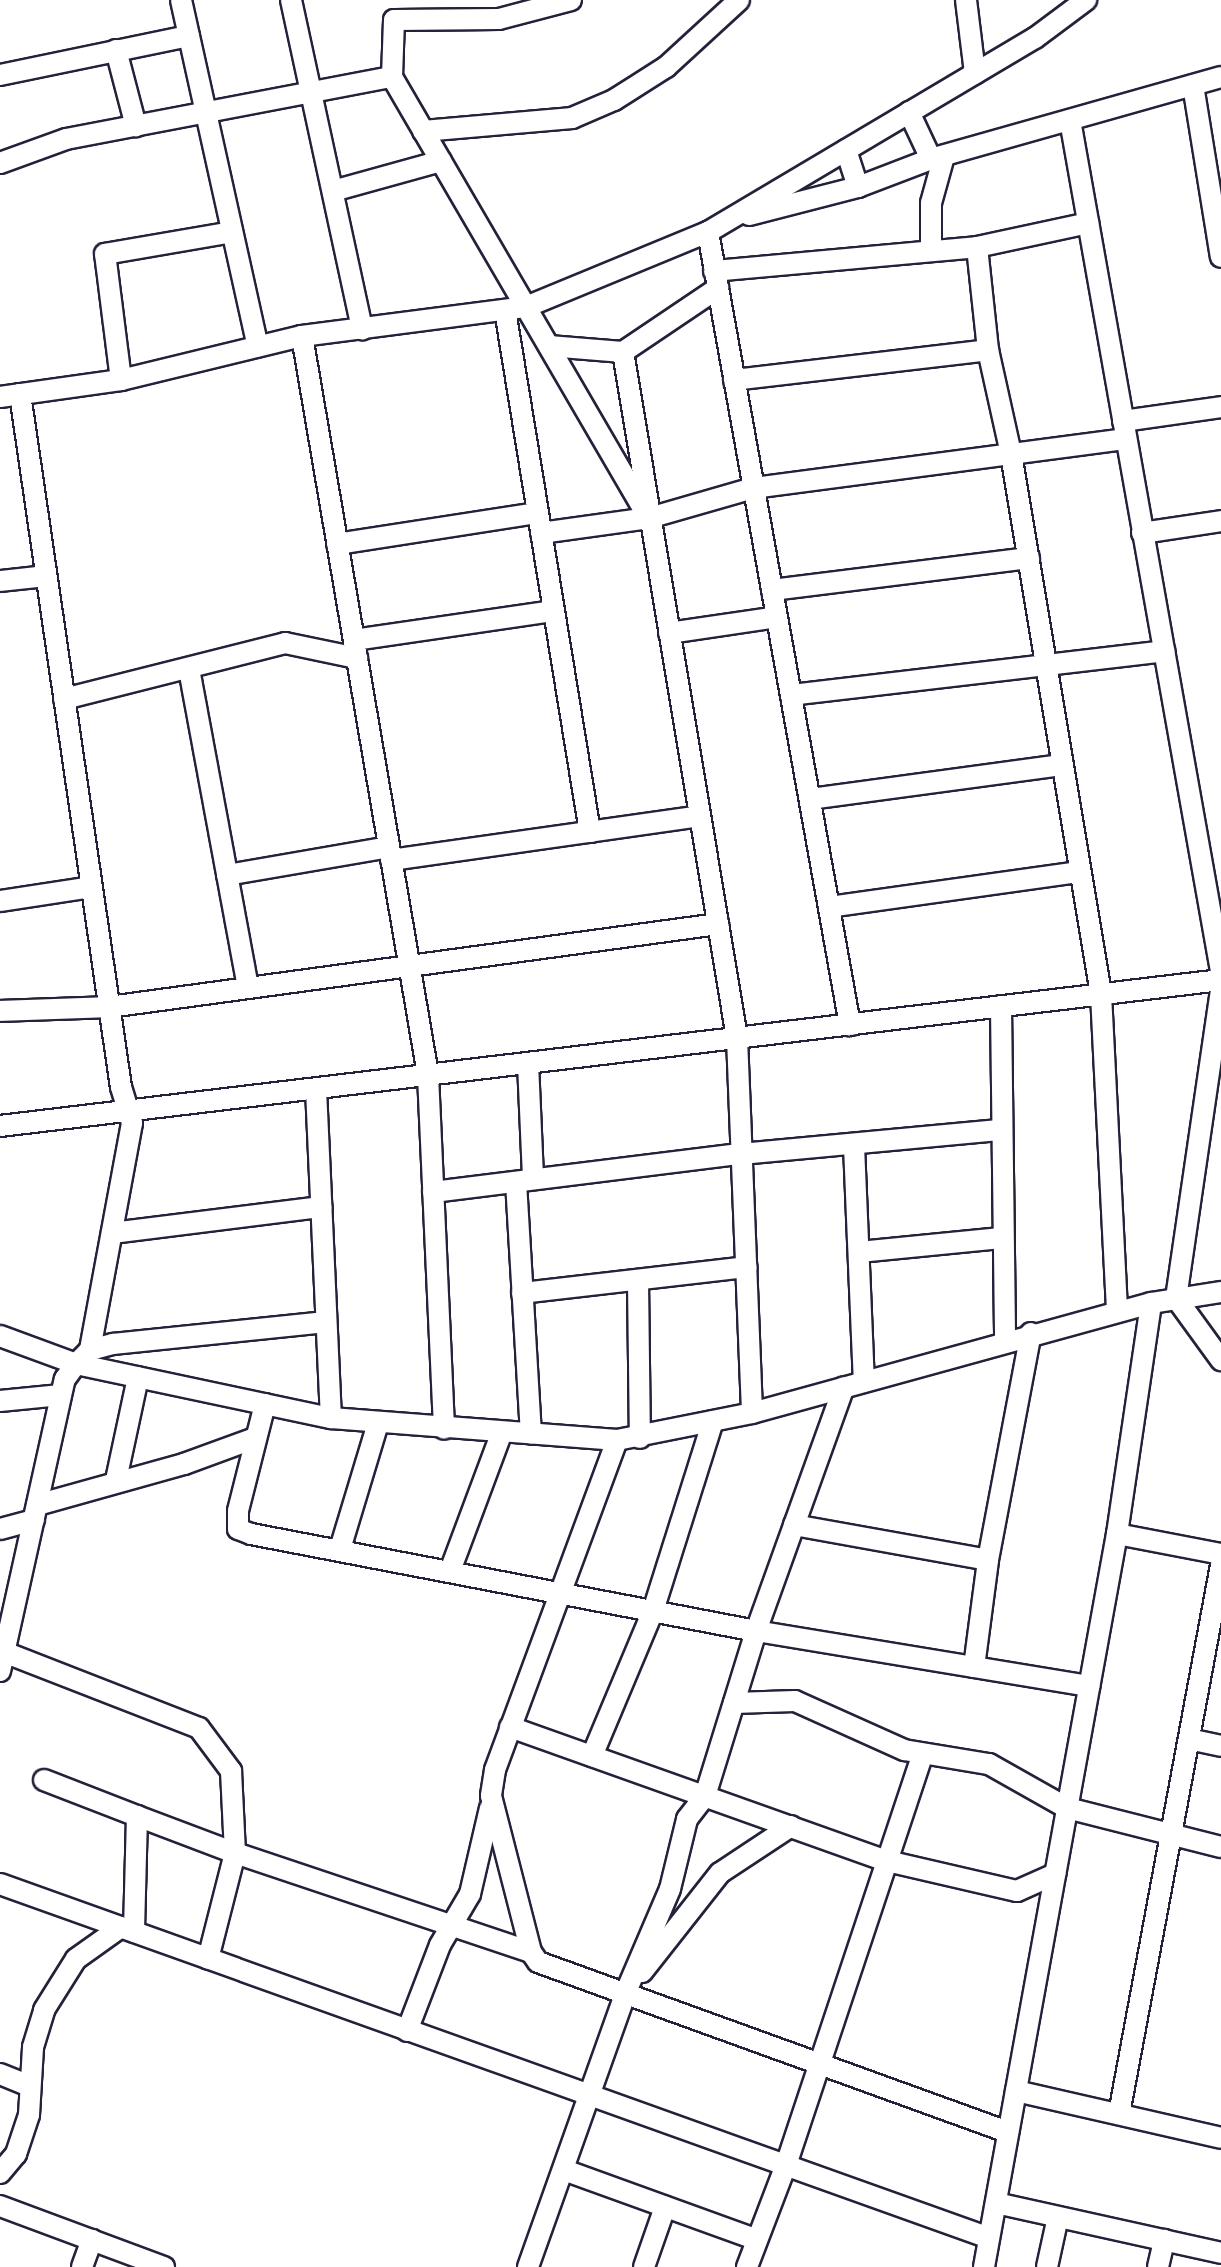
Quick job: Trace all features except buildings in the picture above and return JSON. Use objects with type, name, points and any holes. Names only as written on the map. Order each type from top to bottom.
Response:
[{"type":"street","points":[[181,0],[258,347]]},
{"type":"street","points":[[291,0],[362,329]]},
{"type":"street","points":[[571,0],[527,7],[499,19],[416,10],[394,20],[392,77],[649,518]]},
{"type":"street","points":[[423,131],[572,118],[614,100],[666,67],[739,0]]},
{"type":"street","points":[[966,0],[975,73]]},
{"type":"street","points":[[208,1959],[235,1853],[231,1771],[199,1728],[2,1661],[61,1395],[83,1357],[112,1233],[132,1123],[130,1106],[121,1087],[46,576],[10,396],[121,380],[302,336],[526,307],[708,232],[975,73],[1086,0]]},
{"type":"street","points":[[0,75],[189,36]]},
{"type":"street","points":[[116,50],[136,126]]},
{"type":"street","points":[[0,163],[66,139],[392,77]]},
{"type":"street","points":[[726,221],[858,187],[938,158],[1221,77]]},
{"type":"street","points":[[1193,85],[1221,257]]},
{"type":"street","points":[[909,112],[938,158],[931,203],[931,248]]},
{"type":"street","points":[[1070,120],[1164,651],[1212,866],[1221,971]]},
{"type":"street","points":[[846,150],[858,187]]},
{"type":"street","points":[[333,191],[441,161]]},
{"type":"street","points":[[549,346],[623,352],[716,280],[931,248],[977,247],[1088,223]]},
{"type":"street","points":[[121,380],[105,254],[232,232]]},
{"type":"street","points":[[708,232],[850,1025]]},
{"type":"street","points":[[977,247],[988,350],[1011,454],[1101,994],[1117,1312]]},
{"type":"street","points":[[505,310],[590,832]]},
{"type":"street","points":[[302,336],[428,1075],[444,1429]]},
{"type":"street","points":[[734,380],[988,350]]},
{"type":"street","points":[[623,352],[737,1038],[752,1413]]},
{"type":"street","points":[[337,544],[540,523],[649,518],[753,488],[1011,454],[1221,407]]},
{"type":"street","points":[[1142,533],[1221,521]]},
{"type":"street","points":[[772,590],[1029,558]]},
{"type":"street","points":[[0,581],[46,576]]},
{"type":"street","points":[[64,699],[285,643],[356,649],[554,611]]},
{"type":"street","points":[[669,633],[777,617]]},
{"type":"street","points":[[791,695],[1164,651]]},
{"type":"street","points":[[189,669],[248,987]]},
{"type":"street","points":[[810,799],[1063,765]]},
{"type":"street","points":[[227,875],[700,816]]},
{"type":"street","points":[[829,907],[1079,872]]},
{"type":"street","points":[[0,901],[91,887]]},
{"type":"street","points":[[0,1011],[109,1007],[718,924]]},
{"type":"street","points":[[0,1124],[130,1106],[316,1089],[1221,980]]},
{"type":"street","points":[[1221,990],[1176,1298],[1221,1360]]},
{"type":"street","points":[[1001,1006],[1001,1238],[1005,1340]]},
{"type":"street","points":[[528,1063],[522,1293],[531,1434]]},
{"type":"street","points":[[316,1089],[331,1418]]},
{"type":"street","points":[[433,1192],[740,1154],[854,1146],[1000,1130]]},
{"type":"street","points":[[854,1146],[864,1381]]},
{"type":"street","points":[[112,1233],[321,1207]]},
{"type":"street","points":[[859,1252],[1001,1238]]},
{"type":"street","points":[[522,1293],[746,1267]]},
{"type":"street","points":[[638,1281],[640,1438]]},
{"type":"street","points":[[0,1336],[83,1357],[138,1377],[331,1418],[617,1440],[640,1438],[752,1413],[1005,1340],[1151,1303],[1221,1292]]},
{"type":"street","points":[[984,2267],[1117,1534],[1151,1303]]},
{"type":"street","points":[[83,1357],[326,1322]]},
{"type":"street","points":[[974,1667],[988,1560],[1031,1333]]},
{"type":"street","points":[[116,1480],[138,1377]]},
{"type":"street","points":[[528,2267],[625,1994],[670,1889],[687,1819],[705,1796],[756,1631],[844,1387]]},
{"type":"street","points":[[0,1401],[61,1395]]},
{"type":"street","points":[[265,1404],[255,1438],[238,1529],[756,1631],[1089,1686]]},
{"type":"street","points":[[592,1756],[653,1611],[713,1421]]},
{"type":"street","points":[[340,1549],[378,1423]]},
{"type":"street","points":[[450,1571],[502,1432]]},
{"type":"street","points":[[0,1529],[116,1480],[184,1464],[255,1438]]},
{"type":"street","points":[[407,2031],[440,1945],[453,1926],[481,1857],[491,1796],[510,1727],[617,1440]]},
{"type":"street","points":[[794,1525],[988,1560]]},
{"type":"street","points":[[1117,1534],[1221,1554]]},
{"type":"street","points":[[1119,2114],[1189,1739],[1214,1647],[1221,1565]]},
{"type":"street","points":[[734,1703],[795,1701],[904,1750],[989,1764],[1067,1808],[1221,1847]]},
{"type":"street","points":[[510,1727],[887,1861],[1017,1891],[1055,1874]]},
{"type":"street","points":[[1189,1739],[1221,1746]]},
{"type":"street","points":[[747,2267],[786,2165],[923,1754]]},
{"type":"street","points":[[44,1780],[235,1853],[531,1952]]},
{"type":"street","points":[[491,1796],[531,1952],[538,1962],[1008,2132]]},
{"type":"street","points":[[128,1930],[137,1816]]},
{"type":"street","points":[[625,1994],[720,1873],[791,1826]]},
{"type":"street","points":[[0,1884],[590,2098],[989,2238]]},
{"type":"street","points":[[0,2173],[16,2154],[25,2128],[38,2024],[56,1987],[76,1959],[128,1930]]},
{"type":"street","points":[[0,2074],[29,2086]]},
{"type":"street","points":[[1016,2091],[1221,2138]]},
{"type":"street","points":[[564,2170],[757,2240]]},
{"type":"street","points":[[996,2203],[1221,2253]]},
{"type":"street","points":[[0,2206],[164,2267]]},
{"type":"street","points":[[644,2267],[665,2207]]},
{"type":"street","points":[[1047,2267],[1058,2217]]},
{"type":"street","points":[[82,2267],[92,2240]]},
{"type":"street","points":[[1158,2267],[1164,2240]]}]
